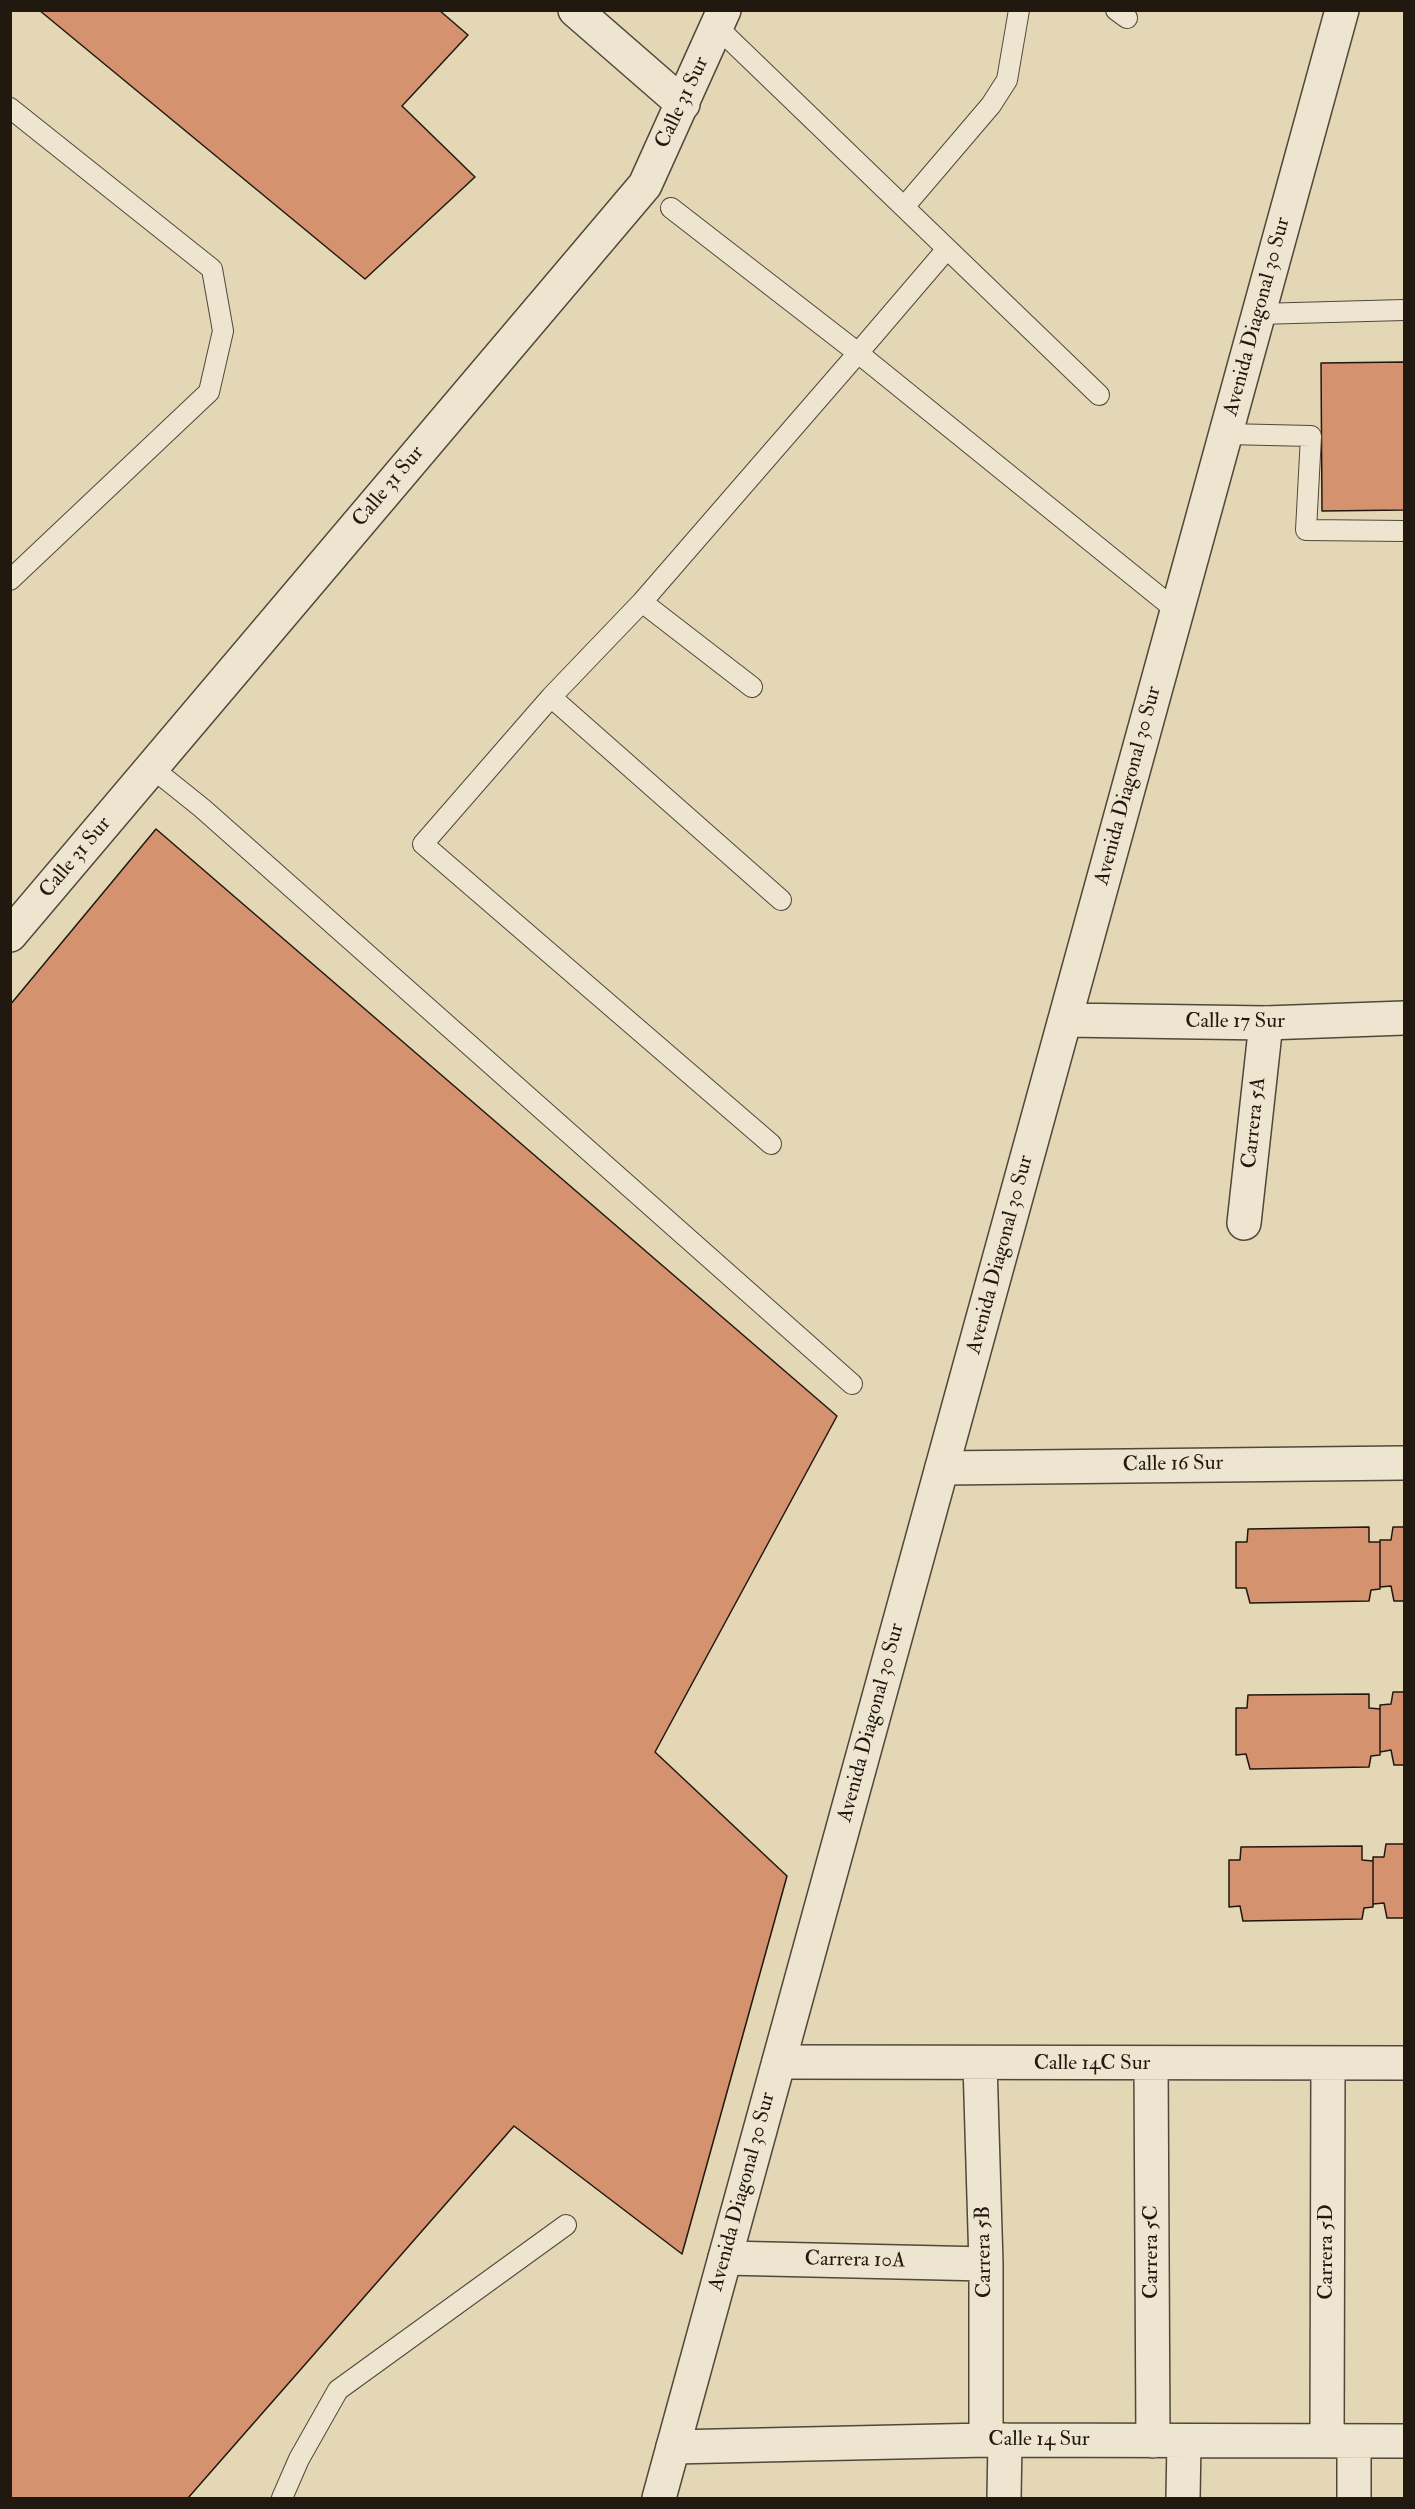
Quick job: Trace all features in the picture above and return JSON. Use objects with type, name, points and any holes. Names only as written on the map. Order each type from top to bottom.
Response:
[{"type":"street","points":[[575,10],[683,104]]},
{"type":"street","name":"Avenida Diagonal 30 Sur","points":[[659,2499],[1342,10]]},
{"type":"street","name":"Calle 31 Sur","points":[[10,935],[645,185],[721,19]]},
{"type":"street","name":"Calle 17 Sur","points":[[1066,1020],[1266,1023],[1404,1018]]},
{"type":"street","name":"Carrera 5A","points":[[1244,1223],[1266,1023]]},
{"type":"street","name":"Calle 16 Sur","points":[[942,1468],[1404,1463]]},
{"type":"street","name":"Calle 14C Sur","points":[[779,2062],[1404,2063]]},
{"type":"street","name":"Carrera 5C","points":[[1151,2063],[1169,2441],[1183,2499]]},
{"type":"street","name":"Carrera 5D","points":[[1328,2063],[1341,2441],[1354,2499]]},
{"type":"street","name":"Carrera 5B","points":[[980,2064],[986,2264],[995,2440],[1004,2499]]},
{"type":"street","name":"Carrera 10A","points":[[725,2258],[986,2264]]},
{"type":"street","name":"Calle 14 Sur","points":[[673,2447],[995,2440],[1404,2441]]},
{"type":"lane","points":[[904,207],[991,105],[1006,80],[1019,10]]},
{"type":"lane","points":[[721,19],[904,207],[1100,395]]},
{"type":"lane","points":[[10,108],[212,269],[223,332],[209,392],[10,580]]},
{"type":"lane","points":[[671,208],[858,353],[1177,611]]},
{"type":"lane","points":[[771,1144],[423,843],[552,697],[642,602],[947,249]]},
{"type":"lane","points":[[1258,314],[1404,310]]},
{"type":"lane","points":[[1226,434],[1311,436],[1306,530],[1404,531]]},
{"type":"lane","points":[[642,602],[752,687]]},
{"type":"lane","points":[[552,697],[781,900]]},
{"type":"lane","points":[[152,768],[202,808],[852,1384]]},
{"type":"lane","points":[[282,2499],[299,2459],[338,2390],[566,2225]]},
{"type":"building","points":[[39,10],[439,10],[468,35],[402,106],[475,177],[365,279]]},
{"type":"building","points":[[1404,362],[1404,510],[1322,511],[1321,363]]},
{"type":"building","points":[[156,829],[837,1416],[655,1752],[787,1876],[682,2254],[514,2126],[188,2498],[10,2498],[10,1005]]},
{"type":"building","points":[[1369,1527],[1369,1542],[1380,1542],[1380,1589],[1371,1590],[1369,1601],[1250,1603],[1246,1588],[1236,1588],[1236,1542],[1247,1542],[1248,1529]]},
{"type":"building","points":[[1393,1527],[1404,1527],[1404,1601],[1394,1601],[1391,1586],[1380,1587],[1380,1540],[1391,1540]]},
{"type":"building","points":[[1393,1692],[1404,1692],[1404,1765],[1394,1765],[1391,1750],[1380,1752],[1380,1705],[1391,1704]]},
{"type":"building","points":[[1369,1694],[1369,1708],[1380,1709],[1380,1755],[1371,1756],[1369,1767],[1250,1769],[1246,1754],[1236,1755],[1236,1708],[1247,1708],[1248,1695]]},
{"type":"building","points":[[1386,1844],[1404,1844],[1404,1918],[1387,1918],[1384,1903],[1373,1904],[1373,1857],[1384,1857]]},
{"type":"building","points":[[1362,1846],[1362,1860],[1373,1861],[1373,1907],[1364,1908],[1362,1919],[1243,1921],[1240,1906],[1229,1907],[1229,1860],[1240,1860],[1241,1847]]}]
